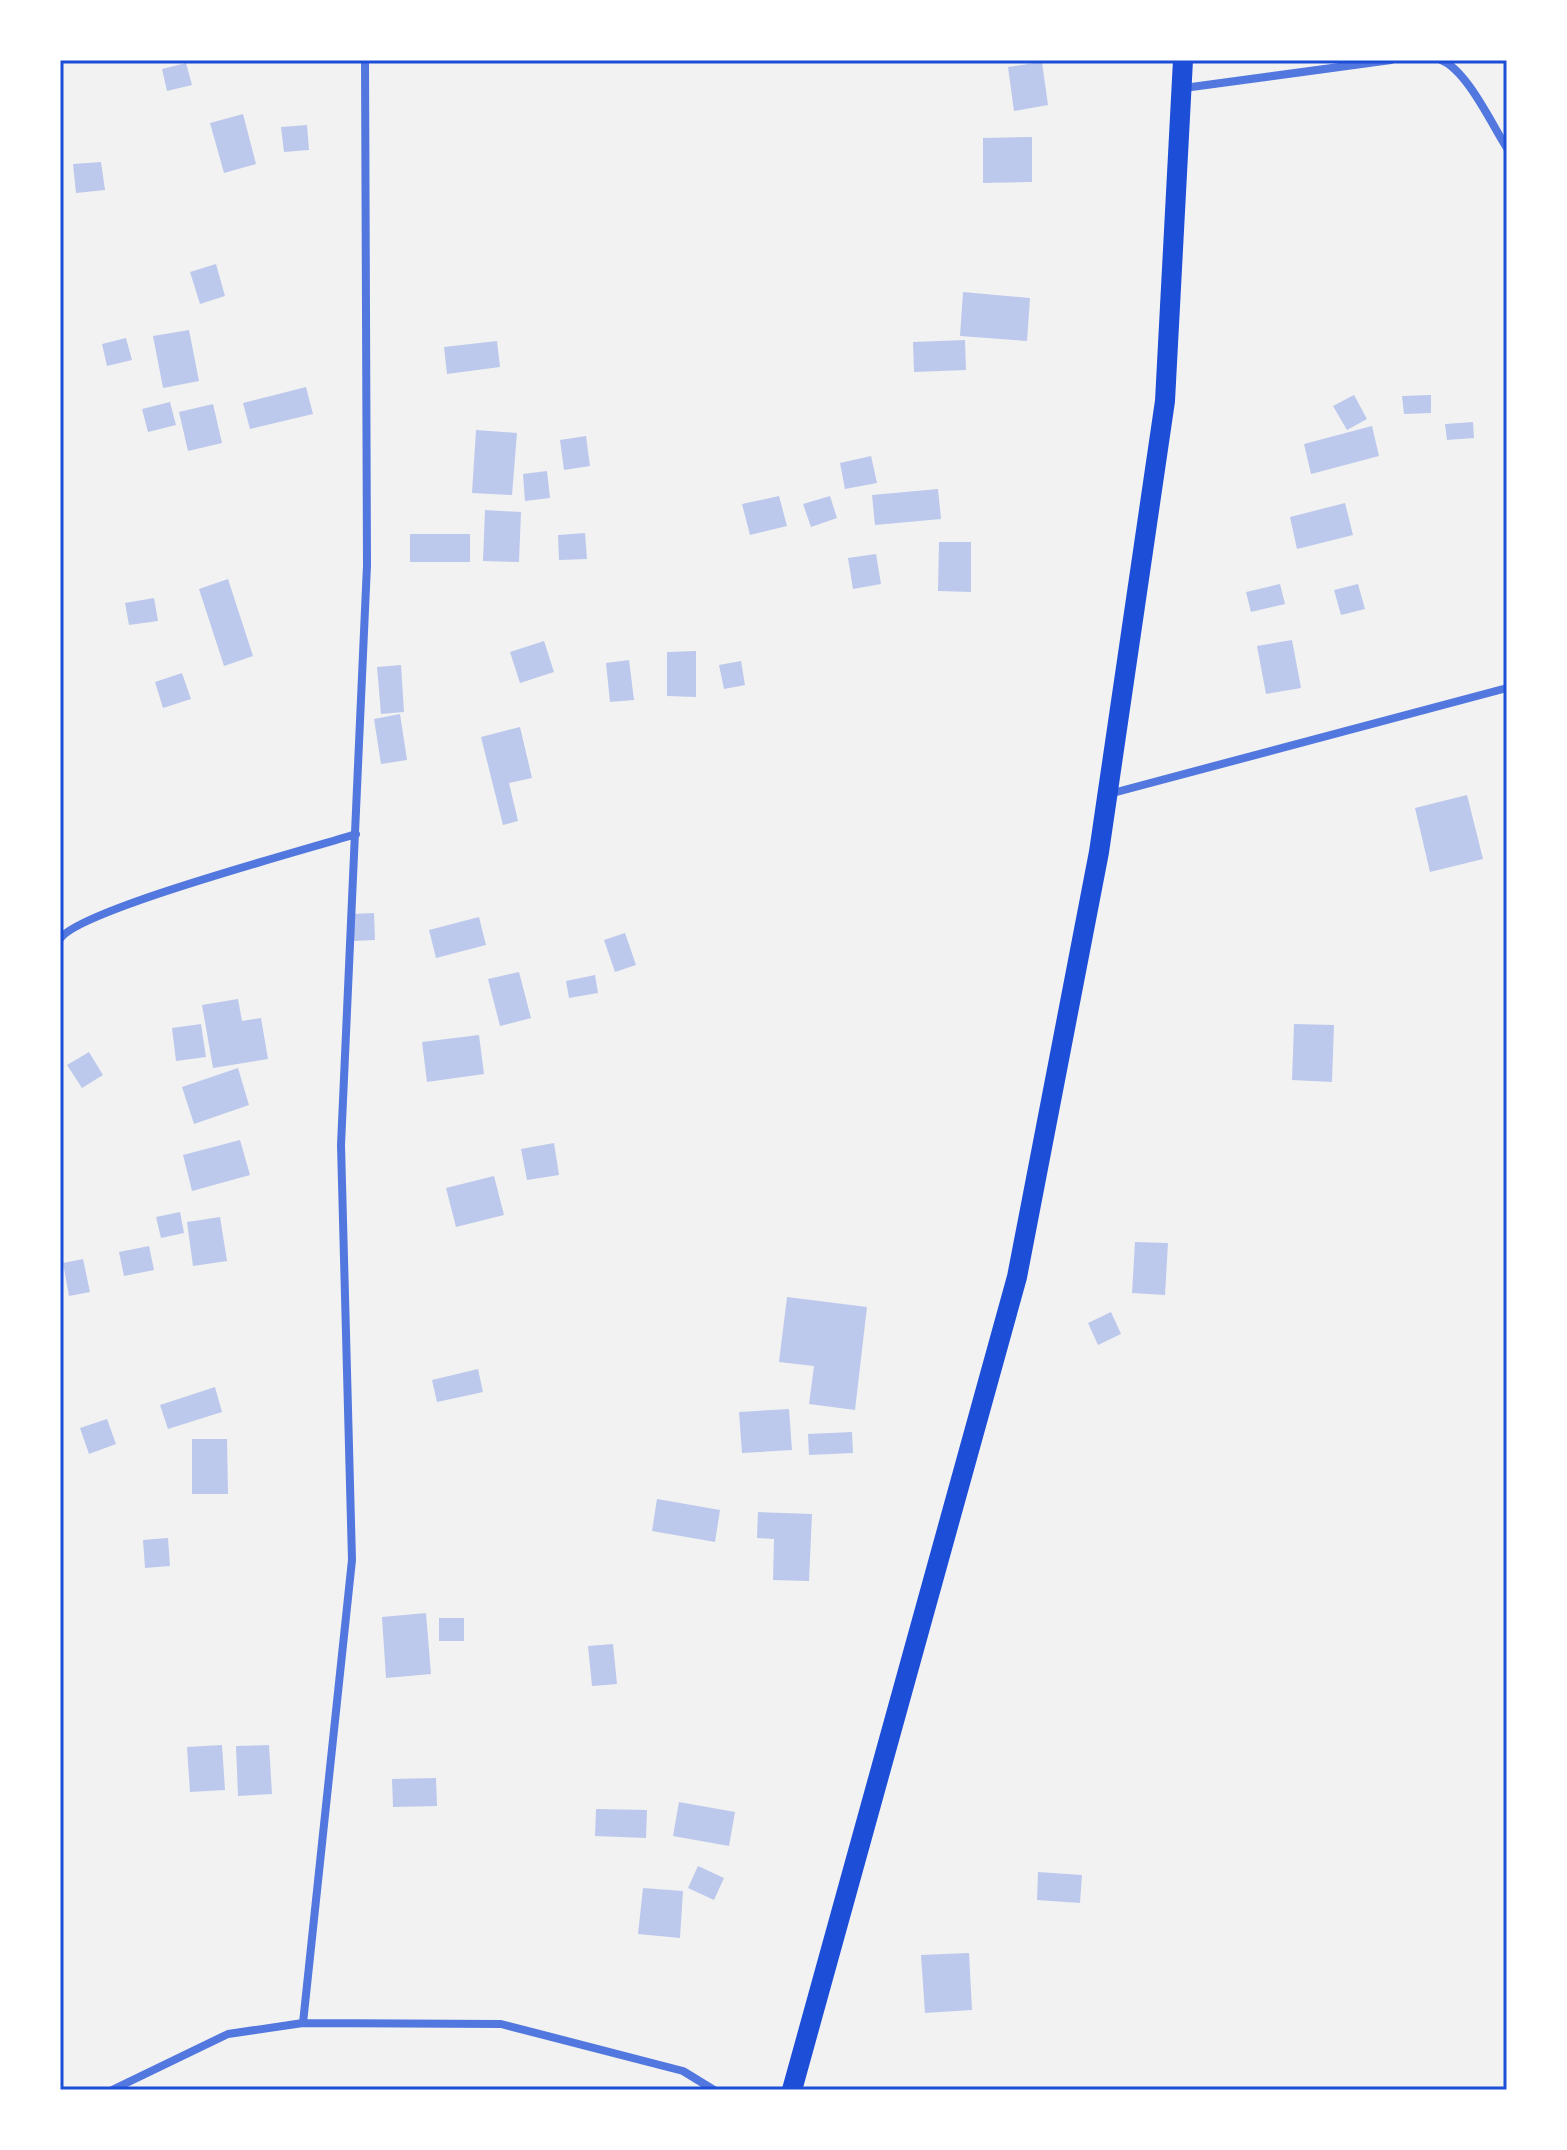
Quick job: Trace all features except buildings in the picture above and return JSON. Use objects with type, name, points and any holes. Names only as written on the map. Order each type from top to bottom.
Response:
[{"type":"main road","points":[[792,2090],[1017,1277],[1108,794],[1165,401],[1183,60]]},
{"type":"street","points":[[303,2023],[352,1560],[341,1145],[367,565],[365,60]]},
{"type":"street","points":[[1183,88],[1391,60]]},
{"type":"street","points":[[1441,60],[1451,64],[1472,91],[1507,148]]},
{"type":"street","points":[[1108,794],[1507,688]]},
{"type":"street","points":[[60,939],[66,929],[112,909],[356,834]]},
{"type":"street","points":[[112,2090],[228,2034],[303,2023],[501,2024],[683,2071],[714,2090]]}]
